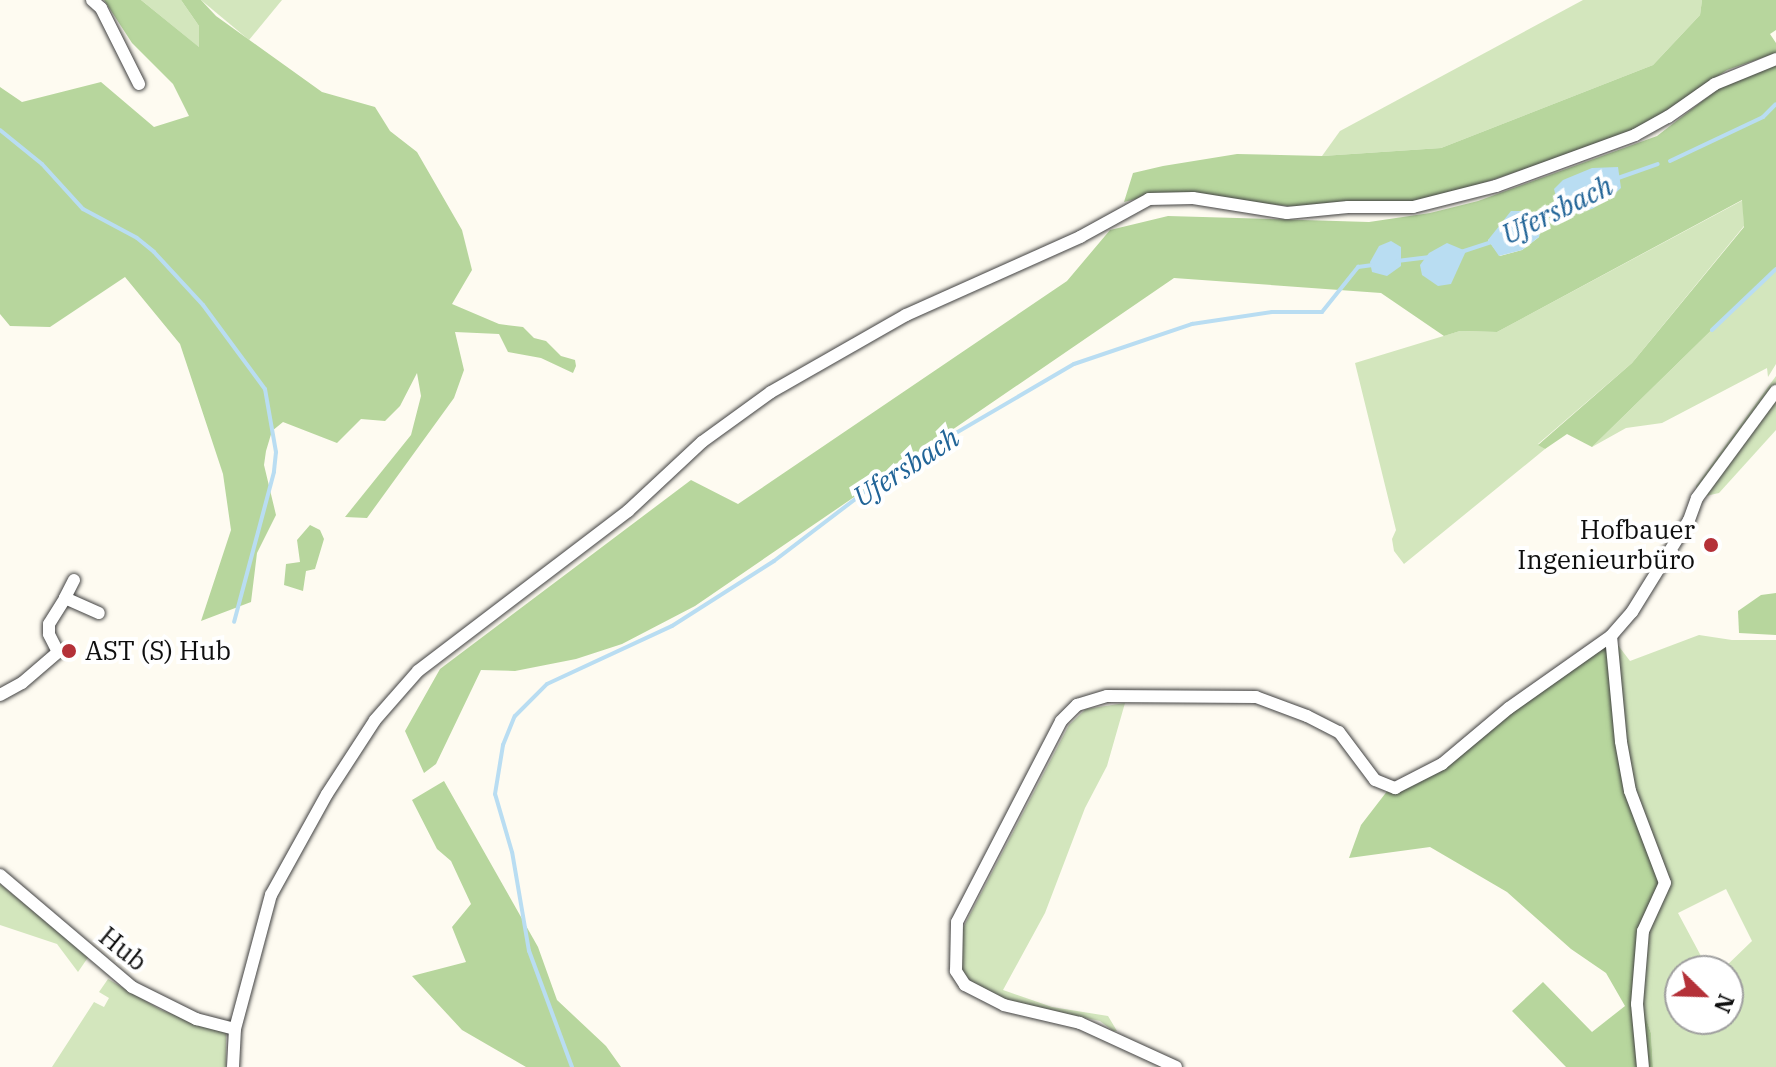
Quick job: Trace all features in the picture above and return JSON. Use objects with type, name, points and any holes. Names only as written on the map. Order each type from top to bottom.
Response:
[{"type":"street","points":[[92,0],[101,8],[139,84]]},
{"type":"street","points":[[233,1067],[235,1029],[271,895],[327,794],[383,710],[418,671],[628,511],[702,442],[771,392],[906,315],[1080,237],[1149,199],[1193,198],[1287,213],[1348,207],[1413,207],[1496,186],[1635,135],[1668,117],[1715,84],[1776,59]]},
{"type":"street","points":[[1176,1067],[1080,1023],[1004,1005],[965,985],[956,971],[957,922],[1061,721],[1077,705],[1107,696],[1256,697],[1339,732],[1375,780],[1395,788],[1442,764],[1509,708],[1611,636],[1632,612],[1689,520],[1697,498],[1776,391]]},
{"type":"street","points":[[0,695],[22,683],[58,652],[49,624],[74,580]]},
{"type":"street","points":[[65,598],[99,613]]},
{"type":"street","points":[[1611,636],[1621,742],[1630,791],[1665,883],[1643,931],[1637,1004],[1643,1067]]},
{"type":"street","name":"Hub","points":[[0,875],[132,987],[196,1019],[235,1029]]},
{"type":"green space","points":[[104,0],[141,0],[199,47],[199,26],[181,0],[201,0],[216,16],[322,92],[375,107],[390,131],[417,152],[462,230],[472,270],[452,304],[499,324],[523,327],[534,338],[546,341],[561,356],[575,360],[576,366],[573,373],[541,358],[508,352],[499,334],[455,332],[464,370],[454,398],[367,518],[345,517],[411,435],[421,396],[417,373],[400,406],[385,421],[361,419],[337,443],[283,422],[272,431],[266,451],[264,465],[276,515],[257,553],[251,602],[201,621],[231,530],[223,474],[180,344],[125,277],[50,327],[10,326],[0,314],[0,87],[22,102],[101,82],[154,127],[189,116],[173,84],[132,43]]},
{"type":"green space","points":[[141,0],[181,0],[199,26],[200,48]]},
{"type":"green space","points":[[201,0],[282,0],[249,40]]},
{"type":"green space","points":[[1583,0],[1702,0],[1700,15],[1653,65],[1441,148],[1322,156],[1340,131]]},
{"type":"green space","points":[[1702,0],[1776,0],[1776,30],[1770,34],[1776,43],[1776,53],[1727,70],[1646,124],[1609,141],[1432,199],[1299,207],[1156,194],[1124,202],[1133,173],[1163,166],[1237,154],[1322,156],[1441,148],[1653,65],[1700,15]]},
{"type":"green space","points":[[1776,65],[1776,267],[1592,447],[1567,434],[1545,449],[1538,445],[1632,363],[1744,227],[1742,200],[1497,332],[1460,331],[1444,336],[1381,293],[1174,278],[695,606],[622,644],[576,659],[515,671],[481,670],[436,764],[424,773],[405,731],[440,669],[691,480],[738,504],[1067,281],[1110,230],[1168,216],[1369,222],[1430,213],[1478,201],[1657,136],[1718,89]],"holes":[[[1541,222],[1539,237],[1522,250],[1500,256],[1488,240]]]},
{"type":"green space","points":[[1743,200],[1744,226],[1632,363],[1538,444],[1545,449],[1404,564],[1394,551],[1392,539],[1396,530],[1355,363],[1460,331],[1497,332]]},
{"type":"green space","points":[[1776,267],[1776,364],[1768,377],[1767,368],[1662,423],[1626,428],[1592,447]]},
{"type":"green space","points":[[1776,376],[1776,430],[1719,493],[1697,498],[1696,486]]},
{"type":"green space","points":[[310,525],[320,530],[324,539],[315,569],[306,571],[303,591],[284,585],[286,564],[300,562],[297,540]]},
{"type":"green space","points":[[1776,593],[1776,635],[1739,633],[1738,611],[1761,595]]},
{"type":"green space","points":[[1610,635],[1620,741],[1661,882],[1645,933],[1636,990],[1651,1033],[1653,1067],[1566,1067],[1512,1011],[1543,982],[1592,1032],[1625,1006],[1606,973],[1571,949],[1507,892],[1430,847],[1349,858],[1361,825],[1388,790],[1442,765]]},
{"type":"green space","points":[[1699,635],[1732,640],[1776,640],[1776,1067],[1653,1067],[1651,1033],[1637,994],[1630,791],[1611,636],[1630,661]]},
{"type":"green space","points":[[1125,703],[1107,766],[1085,808],[1045,913],[1003,990],[1052,1007],[1108,1016],[1117,1031],[1113,1031],[1100,1021],[1007,1001],[973,985],[962,971],[963,928],[1069,725],[1086,709]]},
{"type":"green space","points":[[444,781],[538,947],[557,1000],[606,1046],[621,1067],[526,1067],[462,1030],[412,976],[466,962],[452,927],[471,904],[451,861],[437,849],[412,800]]},
{"type":"green space","points":[[0,884],[89,956],[78,972],[57,944],[0,925]]},
{"type":"green space","points":[[108,979],[161,1010],[226,1033],[226,1067],[52,1067],[94,1002],[104,1007],[109,998],[99,992]]},
{"type":"water","points":[[1618,167],[1621,188],[1612,196],[1592,209],[1572,213],[1559,209],[1554,189],[1563,180],[1592,168]]},
{"type":"water","points":[[1511,211],[1528,211],[1541,222],[1539,237],[1522,250],[1499,256],[1488,240]]},
{"type":"water","points":[[1391,241],[1401,247],[1401,266],[1387,276],[1372,272],[1370,262],[1379,246]]},
{"type":"water","points":[[1447,243],[1466,251],[1451,284],[1438,286],[1422,275],[1420,265],[1429,253]]},
{"type":"waterway","name":"Ufersbach","points":[[1670,161],[1763,117],[1776,104]]},
{"type":"waterway","points":[[0,130],[42,164],[83,209],[137,238],[154,252],[203,305],[265,389],[276,452],[274,472],[234,622]]},
{"type":"waterway","name":"Ufersbach","points":[[1618,178],[1658,164]]},
{"type":"waterway","name":"Ufersbach","points":[[1539,223],[1560,205]]},
{"type":"waterway","name":"Ufersbach","points":[[1461,252],[1494,241]]},
{"type":"waterway","name":"Ufersbach","points":[[1397,261],[1428,257]]},
{"type":"waterway","name":"Ufersbach","points":[[572,1067],[529,951],[512,852],[495,794],[503,745],[515,716],[547,684],[672,626],[774,561],[896,468],[1074,364],[1192,324],[1272,312],[1322,312],[1358,267],[1373,265]]},
{"type":"waterway","points":[[1712,330],[1776,269]]},
{"type":"place","name":"Hofbauer Ingenieurbüro","points":[[1711,545]]},
{"type":"place","name":"AST (S) Hub","points":[[69,651]]}]
